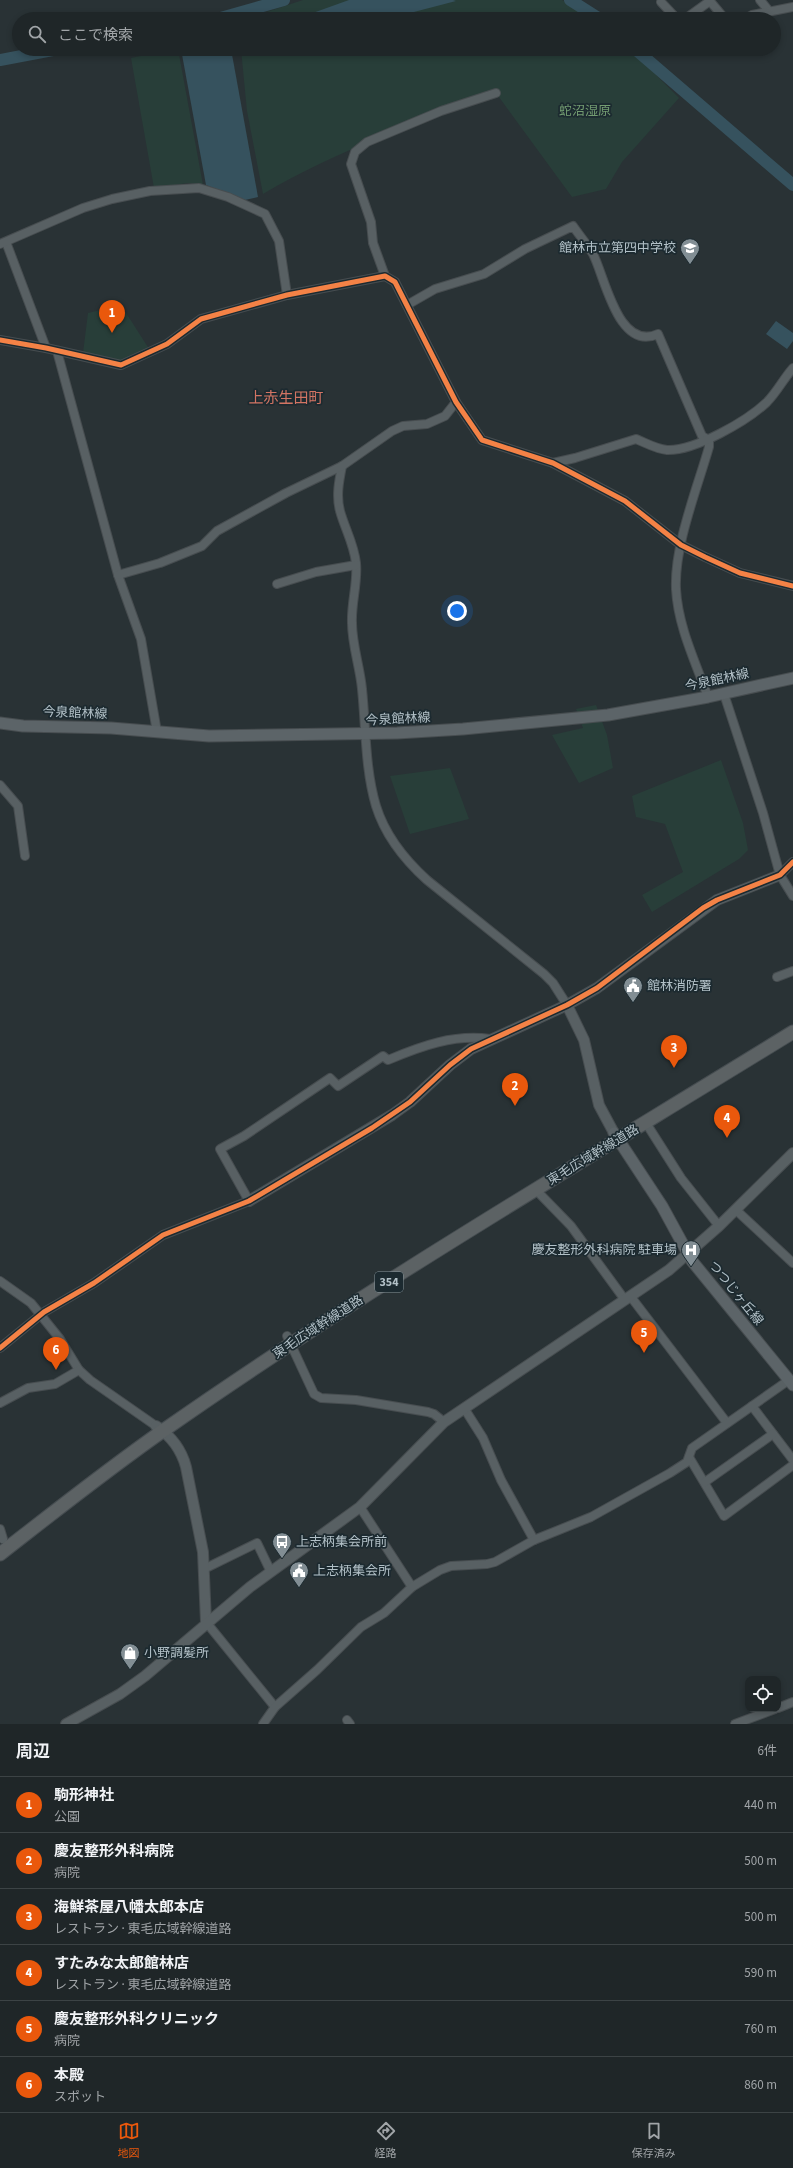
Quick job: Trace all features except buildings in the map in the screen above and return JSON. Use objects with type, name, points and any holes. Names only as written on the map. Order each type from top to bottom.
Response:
[{"type":"highway","name":"東毛広域幹線道路","points":[[1,1537],[289,1340],[616,1136],[793,1023]]},
{"type":"highway","name":"東毛広域幹線道路","points":[[289,1340],[536,1190],[616,1136],[646,1123],[793,1032]]},
{"type":"highway","name":"東毛広域幹線道路","points":[[0,1554],[160,1428]]},
{"type":"main road","name":"今泉館林線","points":[[0,723],[23,726],[81,726],[209,736],[365,734],[463,729],[608,715],[724,694],[793,678]]},
{"type":"main road","name":"つつじヶ丘線","points":[[616,1136],[662,1206],[688,1254],[791,1382]]},
{"type":"street","points":[[694,12],[709,0],[719,12]]},
{"type":"street","points":[[760,0],[769,11]]},
{"type":"street","points":[[662,2],[671,12]]},
{"type":"street","points":[[765,12],[793,7]]},
{"type":"street","points":[[496,93],[441,111],[367,142],[355,152],[351,164],[370,222],[373,243],[386,276],[395,282],[408,305],[456,402],[482,440],[553,463],[625,501],[681,545],[740,573],[793,586]]},
{"type":"street","points":[[46,348],[3,243],[83,208],[112,199],[175,188],[205,189],[228,197],[266,214],[279,241],[287,295]]},
{"type":"street","points":[[408,305],[435,289],[484,274],[525,249],[573,226],[593,254],[608,296],[627,327],[634,335],[643,338],[658,334],[702,436],[709,440]]},
{"type":"street","points":[[0,340],[46,348],[121,365],[167,344],[201,319],[287,295],[386,276]]},
{"type":"street","points":[[57,351],[118,575],[142,639],[157,732]]},
{"type":"street","points":[[553,463],[575,458],[636,438],[660,449],[669,450],[709,440],[740,422],[767,402],[793,368]]},
{"type":"street","points":[[118,575],[160,563],[202,546],[217,531],[286,493],[342,466],[392,431],[404,426],[427,424],[444,416],[456,402]]},
{"type":"street","points":[[708,697],[686,634],[676,590],[681,545],[709,447],[709,440]]},
{"type":"street","points":[[342,466],[338,488],[340,510],[352,541],[356,565],[352,623],[362,689],[365,734],[376,807],[403,854],[427,880],[544,974],[553,983],[567,1005],[584,1040],[596,1094],[616,1136]]},
{"type":"street","points":[[277,584],[316,572],[356,565]]},
{"type":"street","points":[[724,694],[763,813],[780,875],[793,896]]},
{"type":"street","points":[[0,785],[18,806],[25,856]]},
{"type":"street","points":[[0,1348],[41,1315],[94,1283],[163,1235],[249,1201],[392,1115],[459,1057],[490,1039],[567,1005],[598,988],[717,900],[780,875],[793,862]]},
{"type":"street","points":[[777,977],[793,972]]},
{"type":"street","points":[[249,1201],[220,1149],[244,1136],[330,1078],[338,1086],[384,1056],[388,1060],[420,1046],[466,1037],[490,1039]]},
{"type":"street","points":[[646,1123],[681,1178],[719,1226]]},
{"type":"street","points":[[66,1724],[133,1685],[206,1622],[360,1507],[444,1422],[659,1278],[719,1226],[793,1153]]},
{"type":"street","points":[[536,1190],[571,1226],[727,1423]]},
{"type":"street","points":[[736,1210],[793,1263]]},
{"type":"street","points":[[0,1281],[31,1303],[79,1370],[90,1380],[160,1428],[176,1443],[184,1458],[201,1539],[206,1622],[275,1707]]},
{"type":"street","points":[[289,1340],[314,1394],[321,1398],[356,1400],[428,1412],[434,1414],[444,1422]]},
{"type":"street","points":[[0,1403],[28,1388],[54,1384],[79,1370]]},
{"type":"street","points":[[262,1724],[275,1707],[317,1670],[361,1627],[384,1613],[412,1586],[440,1570],[451,1566],[487,1564],[495,1562],[534,1540],[591,1517],[609,1508],[687,1462],[692,1448],[752,1406],[791,1382]]},
{"type":"street","points":[[752,1406],[793,1460]]},
{"type":"street","points":[[464,1408],[483,1438],[501,1480],[534,1540]]},
{"type":"street","points":[[705,1482],[773,1434]]},
{"type":"street","points":[[689,1457],[724,1516],[793,1465]]},
{"type":"street","points":[[360,1507],[412,1586]]},
{"type":"street","points":[[204,1569],[257,1543],[271,1572]]},
{"type":"street","points":[[781,1707],[793,1702]]},
{"type":"street","points":[[735,1724],[748,1722],[769,1712]]},
{"type":"green space","points":[[303,0],[562,0],[586,12],[266,12]]},
{"type":"green space","points":[[140,56],[179,56],[203,185],[188,183],[154,188],[131,58]]},
{"type":"green space","name":"蛇沼湿原","points":[[242,56],[637,56],[679,98],[622,162],[606,189],[572,197],[496,93],[348,151],[319,164],[263,194],[247,111]]},
{"type":"green space","points":[[121,305],[151,352],[120,362],[83,353],[88,313]]},
{"type":"green space","points":[[596,705],[607,735],[613,768],[579,783],[552,735],[583,728],[576,709]]},
{"type":"green space","points":[[721,760],[743,823],[748,850],[739,859],[652,912],[642,895],[683,872],[665,824],[636,817],[632,796]]},
{"type":"green space","points":[[450,768],[469,819],[410,834],[390,776]]},
{"type":"water","points":[[349,0],[456,1],[414,12],[316,12]]},
{"type":"water","points":[[182,56],[232,56],[258,197],[245,200],[206,185]]},
{"type":"water","points":[[776,321],[793,333],[793,341],[787,349],[766,334]]},
{"type":"waterway","points":[[242,12],[284,0]]},
{"type":"waterway","points":[[570,0],[589,12]]},
{"type":"waterway","points":[[0,60],[21,56]]},
{"type":"waterway","points":[[643,56],[793,185]]},
{"type":"cycle path","points":[[0,340],[46,348],[121,365],[167,344],[201,319],[287,295],[385,276],[395,282],[456,402],[482,440],[553,463],[625,501],[681,545],[705,557],[740,573],[793,586]]},
{"type":"cycle path","points":[[0,1348],[44,1312],[94,1283],[163,1235],[249,1201],[372,1128],[410,1102],[450,1065],[471,1049],[567,1005],[597,988],[703,908],[717,900],[780,875],[793,862]]},
{"type":"place","name":"館林市立第四中学校","points":[[690,265]]},
{"type":"place","name":"駒形神社","points":[[112,333]]},
{"type":"place","name":"館林消防署","points":[[633,1003]]},
{"type":"place","name":"海鮮茶屋八幡太郎本店","points":[[674,1068]]},
{"type":"place","name":"慶友整形外科病院","points":[[515,1106]]},
{"type":"place","name":"すたみな太郎館林店","points":[[727,1138]]},
{"type":"place","name":"慶友整形外科病院 駐車場","points":[[691,1267]]},
{"type":"place","name":"慶友整形外科クリニック","points":[[644,1353]]},
{"type":"place","name":"本殿","points":[[56,1370]]},
{"type":"place","name":"上志柄集会所前","points":[[282,1559]]},
{"type":"place","name":"上志柄集会所","points":[[299,1588]]},
{"type":"place","name":"小野調髪所","points":[[130,1670]]},
{"type":"district","name":"上赤生田町","points":[[286,398]]}]
